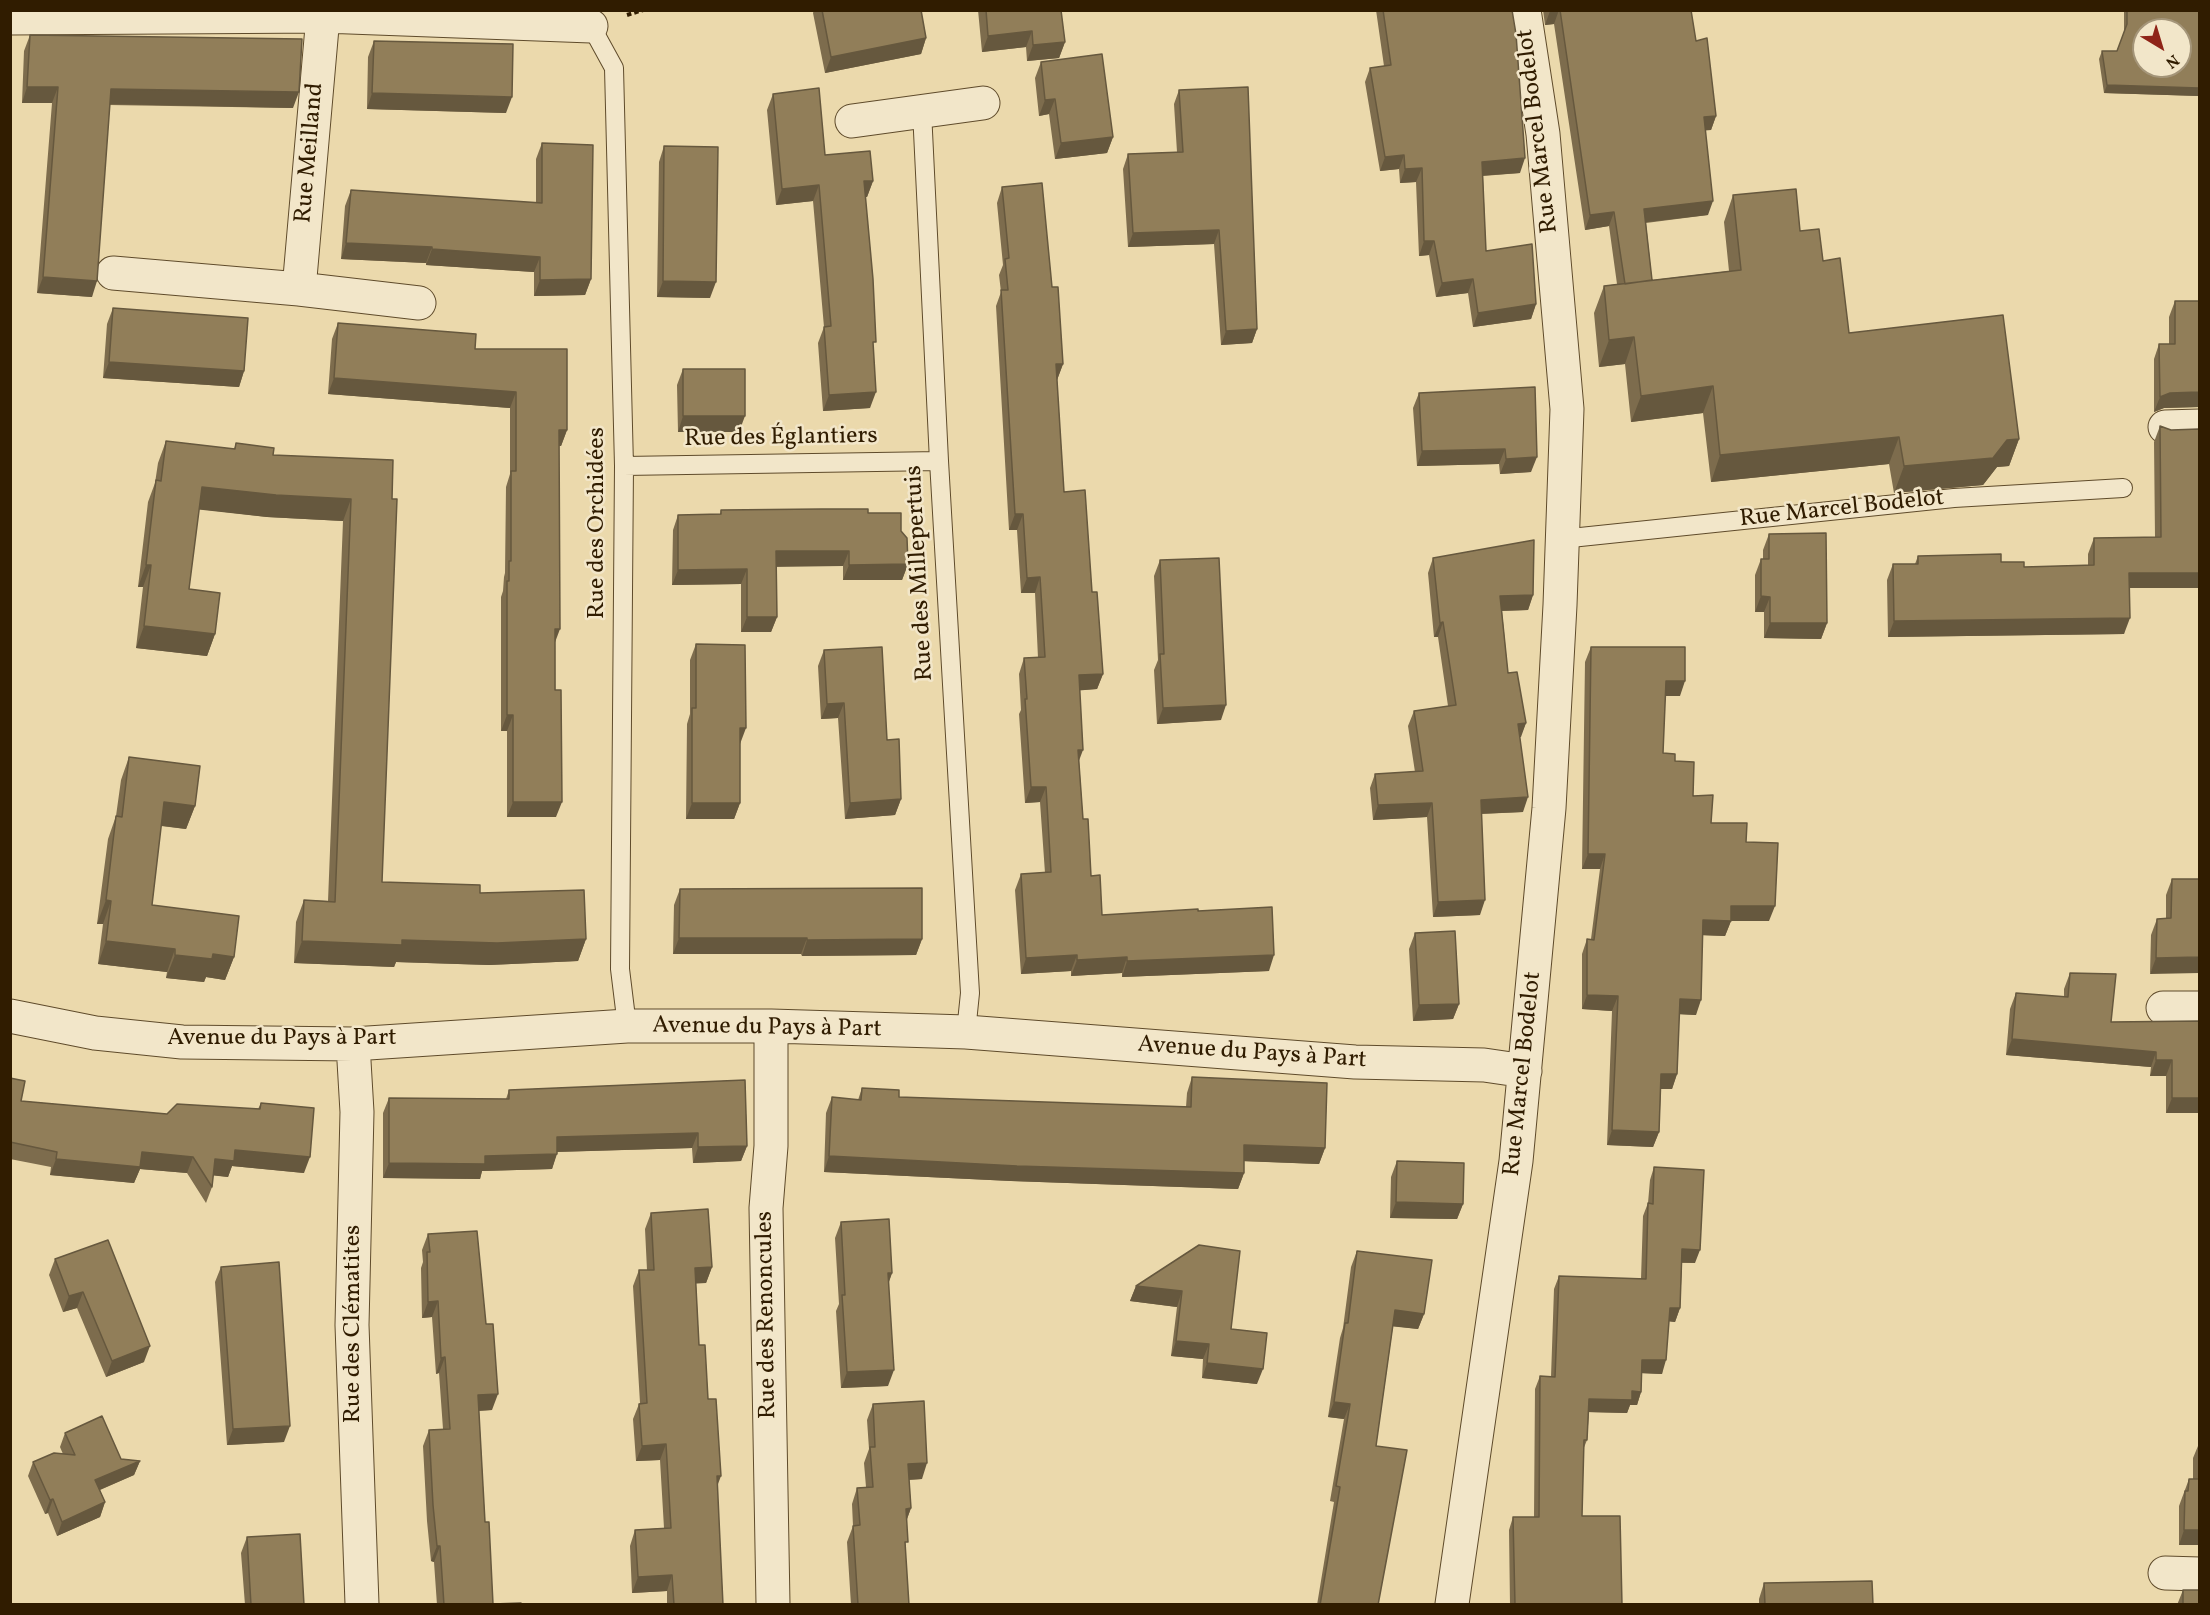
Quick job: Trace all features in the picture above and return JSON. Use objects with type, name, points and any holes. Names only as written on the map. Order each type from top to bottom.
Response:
[{"type":"street","name":"Rue Marcel Bodelot","points":[[1452,1605],[1513,1183],[1549,808],[1560,605],[1567,409],[1543,135],[1524,10]]},
{"type":"street","points":[[10,18],[322,16],[591,26]]},
{"type":"street","name":"Rue Meilland","points":[[299,289],[322,16]]},
{"type":"street","points":[[852,121],[984,102]]},
{"type":"street","points":[[114,273],[299,289],[419,303]]},
{"type":"street","points":[[2165,427],[2199,426]]},
{"type":"street","points":[[2163,1008],[2199,1008]]},
{"type":"street","name":"Avenue du Pays à Part","points":[[10,1016],[94,1033],[182,1042],[352,1044],[627,1026],[771,1026],[966,1032],[1355,1062],[1484,1065],[1525,1071]]},
{"type":"street","name":"Rue des Renoncules","points":[[771,1026],[771,1146],[766,1208],[773,1605]]},
{"type":"street","name":"Rue des Clématites","points":[[352,1044],[357,1112],[352,1325],[362,1605]]},
{"type":"street","points":[[2165,1573],[2199,1574]]},
{"type":"lane","name":"Rue des Orchidées","points":[[591,26],[614,68],[624,466],[620,969],[627,1026]]},
{"type":"lane","name":"Rue des Millepertuis","points":[[922,111],[939,461],[970,993],[966,1032]]},
{"type":"lane","name":"Rue des Églantiers","points":[[624,466],[939,461]]},
{"type":"lane","name":"Rue Marcel Bodelot","points":[[1561,539],[1954,498],[2123,488]]},
{"type":"building","points":[[822,10],[921,10],[926,38],[831,57]]},
{"type":"building","points":[[986,10],[1061,10],[1065,42],[1033,45],[1032,31],[988,36]]},
{"type":"building","points":[[1383,10],[1512,10],[1516,34],[1525,158],[1482,162],[1486,251],[1532,244],[1536,304],[1478,313],[1473,279],[1442,283],[1434,241],[1424,241],[1422,168],[1405,169],[1404,155],[1385,157],[1370,68],[1391,65]]},
{"type":"building","points":[[1560,10],[1691,10],[1696,41],[1707,38],[1716,116],[1704,117],[1713,201],[1644,209],[1652,280],[1625,284],[1614,212],[1590,215]]},
{"type":"building","points":[[2127,10],[2199,10],[2199,88],[2107,85],[2102,51],[2117,51],[2127,24]]},
{"type":"building","points":[[30,35],[302,39],[299,92],[111,89],[97,281],[43,277],[58,87],[27,87]]},
{"type":"building","points":[[374,41],[513,44],[512,97],[372,93]]},
{"type":"building","points":[[1102,54],[1113,137],[1061,143],[1055,99],[1045,100],[1041,62]]},
{"type":"building","points":[[1248,87],[1257,329],[1226,331],[1219,230],[1133,233],[1128,154],[1183,152],[1179,90]]},
{"type":"building","points":[[819,88],[825,155],[870,151],[873,181],[864,181],[873,279],[876,392],[829,395],[824,327],[831,326],[819,185],[782,189],[773,94]]},
{"type":"building","points":[[542,143],[593,145],[591,279],[540,280],[540,257],[432,249],[432,247],[346,243],[351,190],[542,203]]},
{"type":"building","points":[[664,146],[718,147],[716,282],[663,281]]},
{"type":"building","points":[[1042,183],[1052,287],[1058,287],[1063,364],[1056,364],[1064,492],[1085,490],[1092,592],[1097,592],[1103,674],[1079,675],[1083,750],[1078,750],[1083,819],[1088,819],[1091,876],[1100,875],[1102,915],[1272,907],[1274,955],[1127,961],[1127,957],[1077,960],[1077,955],[1026,958],[1021,874],[1051,872],[1046,787],[1031,787],[1024,658],[1045,657],[1040,577],[1027,578],[1023,514],[1015,514],[1001,290],[1008,290],[1005,259],[1009,258],[1002,187]]},
{"type":"building","points":[[1796,189],[1800,231],[1819,229],[1823,261],[1840,258],[1849,333],[2003,315],[2019,439],[2007,440],[1993,458],[1904,466],[1899,437],[1720,455],[1713,386],[1641,396],[1634,337],[1609,340],[1604,286],[1741,270],[1733,195]]},
{"type":"building","points":[[2175,301],[2199,301],[2199,392],[2170,393],[2160,397],[2159,344],[2175,344]]},
{"type":"building","points":[[113,308],[248,318],[244,371],[109,362]]},
{"type":"building","points":[[338,323],[476,334],[475,349],[567,349],[567,430],[559,430],[560,629],[555,629],[555,690],[561,690],[562,802],[513,802],[513,715],[507,715],[507,581],[509,581],[509,561],[511,561],[511,471],[516,471],[516,392],[334,378]]},
{"type":"building","points":[[683,369],[745,369],[745,416],[683,416]]},
{"type":"building","points":[[1535,387],[1537,457],[1506,459],[1505,449],[1422,451],[1419,393]]},
{"type":"building","points":[[2160,426],[2171,430],[2199,429],[2199,573],[2129,573],[2130,618],[1894,621],[1893,564],[1918,564],[1918,556],[2001,554],[2001,562],[2024,562],[2024,567],[2094,565],[2094,538],[2161,537]]},
{"type":"building","points":[[166,441],[235,449],[236,443],[274,448],[273,455],[393,460],[392,499],[397,499],[382,882],[480,885],[480,893],[584,890],[586,939],[497,943],[402,940],[402,945],[302,941],[304,900],[335,902],[351,499],[276,495],[202,487],[189,589],[220,593],[215,634],[144,626],[151,565],[146,565],[156,480],[161,481]]},
{"type":"building","points":[[868,509],[868,513],[901,513],[901,531],[907,538],[908,564],[849,565],[849,551],[776,551],[777,617],[747,617],[747,569],[678,570],[678,515],[721,514],[721,510]]},
{"type":"building","points":[[1826,533],[1827,623],[1770,623],[1770,597],[1761,596],[1761,559],[1769,559],[1769,534]]},
{"type":"building","points":[[1534,540],[1533,595],[1500,596],[1508,673],[1517,672],[1526,723],[1518,724],[1528,797],[1481,800],[1485,900],[1438,902],[1432,803],[1378,805],[1375,774],[1423,771],[1414,711],[1456,705],[1443,622],[1440,623],[1433,558]]},
{"type":"building","points":[[1219,558],[1226,705],[1163,708],[1160,654],[1164,654],[1160,560]]},
{"type":"building","points":[[696,644],[745,645],[746,728],[740,728],[740,803],[692,803],[692,708],[696,708]]},
{"type":"building","points":[[882,647],[887,740],[899,739],[901,799],[850,803],[844,703],[827,704],[824,650]]},
{"type":"building","points":[[1591,647],[1685,647],[1685,681],[1666,681],[1663,753],[1675,754],[1675,761],[1694,762],[1693,796],[1713,795],[1711,823],[1747,823],[1746,842],[1778,843],[1775,906],[1731,906],[1731,921],[1703,920],[1701,1000],[1680,999],[1677,1074],[1661,1074],[1659,1132],[1612,1130],[1618,996],[1587,995],[1587,939],[1594,940],[1605,854],[1588,854]]},
{"type":"building","points":[[129,757],[200,766],[195,806],[164,802],[152,905],[239,916],[234,957],[213,954],[212,959],[175,955],[175,949],[106,941],[111,901],[106,900],[116,816],[122,817]]},
{"type":"building","points":[[2172,879],[2199,879],[2199,957],[2156,958],[2157,919],[2171,918]]},
{"type":"building","points":[[922,888],[922,939],[679,938],[680,889]]},
{"type":"building","points":[[1455,931],[1459,1004],[1419,1005],[1415,933]]},
{"type":"building","points":[[2070,973],[2116,974],[2111,1022],[2199,1021],[2199,1098],[2172,1098],[2172,1060],[2156,1060],[2156,1052],[2012,1039],[2016,993],[2068,997]]},
{"type":"building","points":[[1192,1077],[1327,1083],[1325,1148],[1244,1145],[1244,1173],[1017,1166],[829,1156],[832,1097],[861,1100],[862,1088],[899,1090],[899,1097],[1191,1107]]},
{"type":"building","points":[[10,1078],[25,1081],[21,1101],[167,1114],[177,1104],[260,1109],[261,1103],[314,1108],[310,1157],[235,1150],[234,1161],[215,1159],[212,1187],[193,1157],[142,1152],[140,1167],[56,1159],[57,1152],[10,1142]]},
{"type":"building","points":[[745,1080],[747,1146],[698,1147],[698,1133],[557,1137],[557,1154],[485,1156],[485,1164],[389,1163],[389,1098],[509,1099],[509,1090]]},
{"type":"building","points":[[1397,1161],[1464,1163],[1463,1204],[1396,1202]]},
{"type":"building","points":[[1654,1167],[1704,1170],[1700,1250],[1682,1249],[1680,1308],[1670,1308],[1666,1360],[1642,1360],[1641,1392],[1632,1391],[1632,1400],[1589,1399],[1587,1440],[1584,1440],[1582,1516],[1620,1516],[1622,1605],[1515,1605],[1513,1517],[1539,1517],[1540,1376],[1555,1377],[1559,1276],[1646,1279],[1648,1203],[1653,1204]]},
{"type":"building","points":[[708,1209],[712,1267],[695,1268],[699,1345],[705,1345],[708,1399],[716,1399],[721,1476],[717,1476],[723,1605],[674,1605],[672,1575],[638,1577],[635,1530],[671,1528],[666,1444],[642,1446],[639,1404],[647,1403],[639,1270],[654,1270],[651,1213]]},
{"type":"building","points":[[889,1219],[892,1273],[888,1273],[894,1370],[847,1372],[842,1295],[845,1295],[841,1222]]},
{"type":"building","points":[[477,1231],[486,1324],[493,1324],[498,1394],[478,1395],[485,1522],[489,1522],[493,1604],[521,1603],[521,1605],[444,1605],[440,1546],[437,1546],[429,1430],[450,1429],[445,1357],[441,1358],[438,1301],[428,1302],[427,1252],[430,1252],[428,1234]]},
{"type":"building","points":[[108,1240],[150,1346],[112,1361],[83,1292],[69,1296],[55,1259]]},
{"type":"building","points":[[1199,1245],[1240,1251],[1231,1329],[1267,1333],[1263,1369],[1207,1363],[1209,1344],[1176,1341],[1182,1291],[1136,1286]]},
{"type":"building","points":[[1357,1251],[1432,1260],[1424,1314],[1395,1310],[1376,1446],[1407,1450],[1378,1605],[1320,1605],[1340,1487],[1336,1486],[1350,1404],[1334,1402],[1345,1323],[1348,1323]]},
{"type":"building","points":[[279,1262],[290,1426],[233,1429],[221,1267]]},
{"type":"building","points":[[924,1401],[927,1463],[908,1464],[911,1508],[906,1509],[908,1542],[905,1542],[909,1605],[858,1605],[853,1526],[860,1525],[857,1488],[873,1487],[870,1447],[875,1447],[873,1404]]},
{"type":"building","points":[[102,1416],[121,1459],[140,1461],[95,1480],[105,1502],[62,1522],[53,1499],[50,1500],[33,1462],[54,1453],[75,1455],[65,1433]]},
{"type":"building","points":[[2189,1479],[2199,1479],[2199,1530],[2184,1530],[2185,1491],[2188,1491]]},
{"type":"building","points":[[300,1534],[304,1605],[251,1605],[247,1537]]},
{"type":"building","points":[[1872,1581],[1873,1605],[1765,1605],[1764,1583]]},
{"type":"building","points":[[2183,1590],[2199,1590],[2199,1605],[2183,1605]]}]
